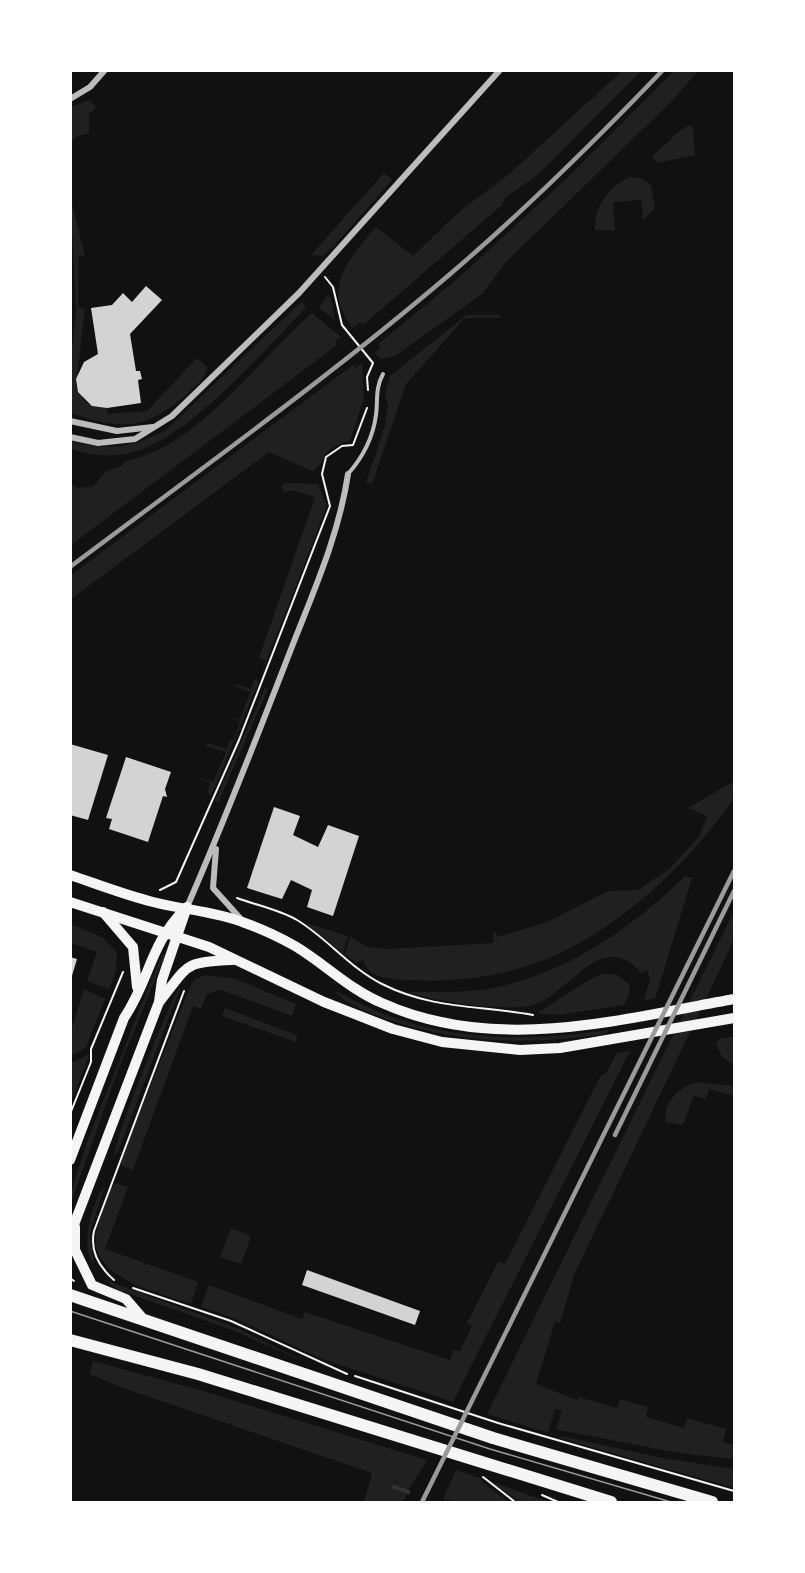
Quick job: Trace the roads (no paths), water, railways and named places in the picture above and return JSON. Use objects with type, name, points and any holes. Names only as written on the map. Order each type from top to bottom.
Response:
[{"type":"main road","points":[[70,875],[153,902],[187,907],[244,923],[296,946],[337,977],[381,1003],[436,1021],[515,1032],[551,1030],[735,999]]},
{"type":"main road","points":[[70,902],[208,947],[232,960],[379,1023],[442,1042],[520,1050],[602,1041],[734,1018]]},
{"type":"main road","points":[[70,1160],[123,1018],[137,994],[164,932],[187,907]]},
{"type":"main road","points":[[70,1235],[159,1002],[162,980],[187,907]]},
{"type":"main road","points":[[102,912],[133,947],[137,994]]},
{"type":"main road","points":[[159,1002],[184,969],[203,962],[232,960]]},
{"type":"main road","points":[[76,1224],[75,1250],[92,1285],[126,1299],[146,1322]]},
{"type":"main road","points":[[70,1295],[493,1438],[712,1503]]},
{"type":"main road","points":[[70,1340],[198,1374],[411,1441],[483,1470],[611,1503]]},
{"type":"street","points":[[70,99],[90,87],[105,70]]},
{"type":"street","points":[[70,437],[116,443],[135,439],[157,426],[199,393],[299,293],[500,70]]},
{"type":"street","points":[[70,421],[117,431],[157,426]]},
{"type":"street","points":[[187,907],[218,837],[336,530],[343,510],[348,474]]},
{"type":"street","points":[[218,837],[212,881],[218,897],[244,923]]},
{"type":"lane","points":[[348,474],[366,450],[374,428],[377,391],[383,374]]},
{"type":"waterway","points":[[394,1487],[408,1492]]},
{"type":"tram line","points":[[70,1311],[490,1449],[671,1502]]},
{"type":"railway","points":[[70,567],[310,387],[449,275],[558,176],[663,70]]},
{"type":"railway","points":[[422,1502],[734,871]]},
{"type":"railway","points":[[615,1135],[734,891]]}]
